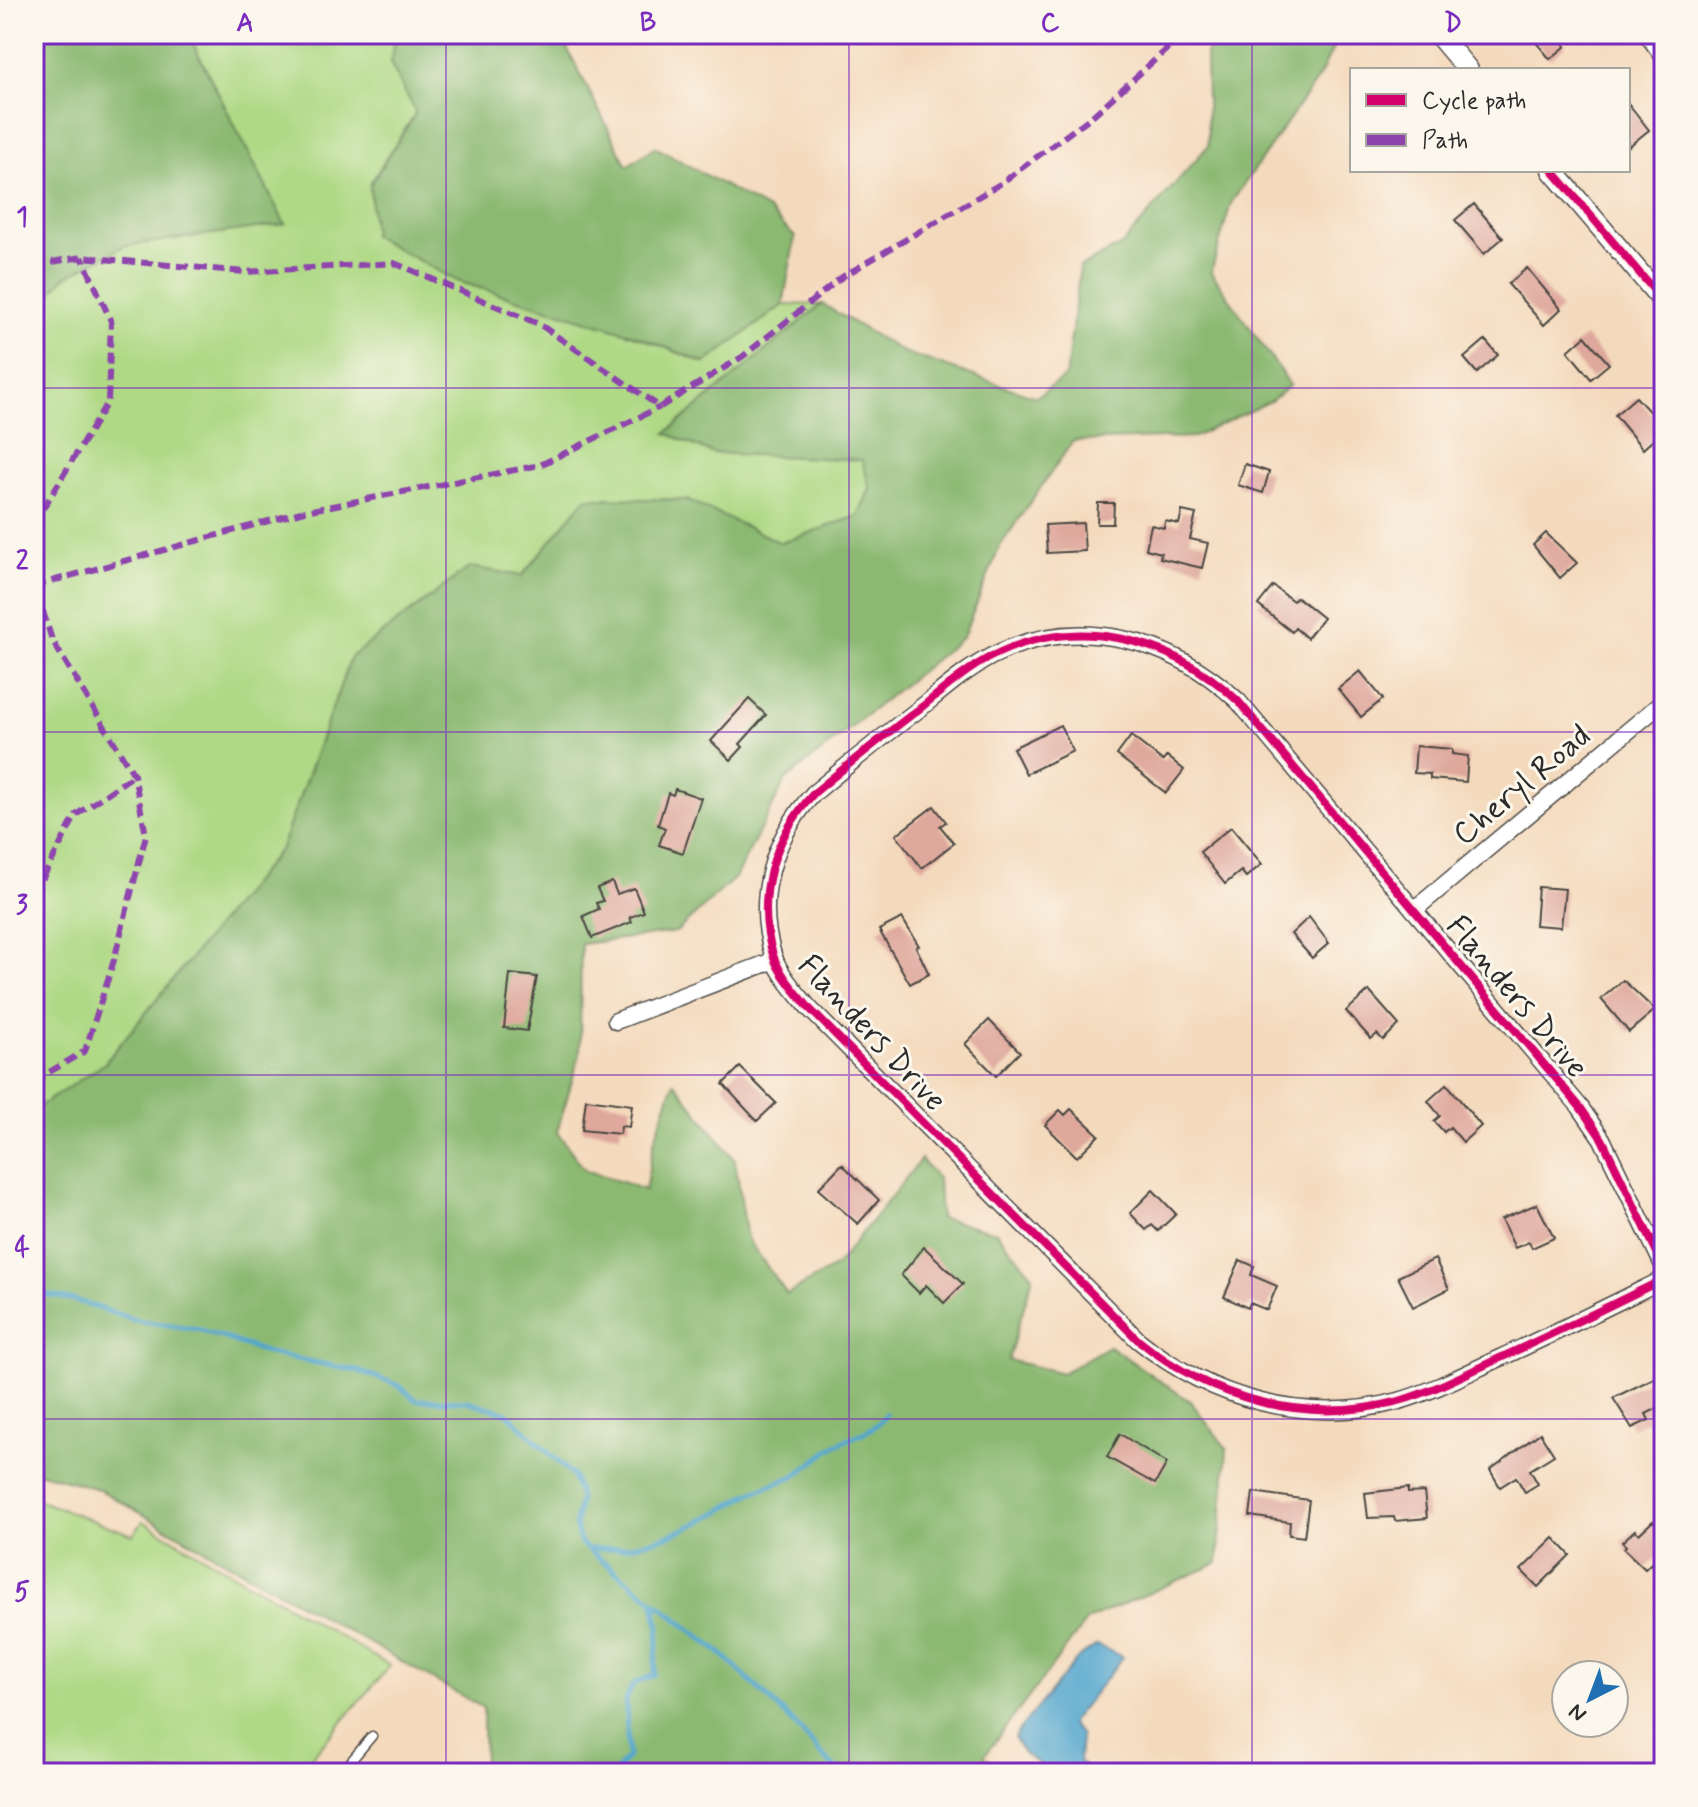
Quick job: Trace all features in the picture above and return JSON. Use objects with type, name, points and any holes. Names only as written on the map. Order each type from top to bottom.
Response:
[{"type":"street","points":[[1438,34],[1466,68]]},
{"type":"street","points":[[1647,34],[1664,57]]},
{"type":"street","points":[[1554,172],[1664,302]]},
{"type":"street","name":"Flanders Drive","points":[[1664,1267],[1602,1139],[1580,1107],[1238,701],[1216,681],[1162,649],[1128,638],[1063,635],[993,656],[965,673],[814,793],[793,816],[780,839],[766,898],[775,960],[809,1008],[1138,1340],[1171,1366],[1238,1396],[1296,1409],[1335,1410],[1399,1401],[1542,1339],[1664,1279]]},
{"type":"street","name":"Cheryl Road","points":[[1414,910],[1664,701]]},
{"type":"street","points":[[616,1021],[775,960]]},
{"type":"lane","points":[[341,1773],[372,1736]]},
{"type":"green space","points":[[34,34],[188,34],[285,224],[124,246],[65,277],[34,311]]},
{"type":"green space","points":[[188,34],[396,34],[391,64],[416,112],[370,184],[634,335],[704,363],[783,305],[822,304],[666,433],[712,453],[862,459],[870,489],[858,516],[781,543],[688,500],[586,498],[522,576],[470,568],[351,657],[281,848],[104,1064],[34,1110],[34,311],[65,277],[124,246],[284,223]]},
{"type":"green space","points":[[396,34],[560,34],[627,166],[655,147],[768,210],[795,237],[783,305],[705,363],[634,335],[457,281],[373,236],[370,185],[416,113],[391,64]]},
{"type":"green space","points":[[1218,34],[1340,34],[1320,75],[1231,203],[1211,272],[1290,385],[1271,401],[1194,437],[1073,441],[1000,546],[963,637],[786,780],[735,878],[676,932],[581,944],[580,1053],[557,1132],[585,1170],[645,1190],[654,1142],[674,1082],[735,1160],[747,1239],[787,1294],[836,1266],[921,1159],[938,1179],[940,1218],[996,1232],[1033,1276],[1008,1360],[1062,1373],[1109,1346],[1191,1402],[1227,1449],[1218,1563],[1087,1620],[984,1756],[1006,1773],[484,1773],[483,1708],[98,1489],[34,1471],[34,1110],[104,1064],[281,848],[351,657],[470,567],[522,576],[586,498],[688,500],[781,543],[858,516],[870,489],[862,460],[712,453],[666,433],[822,304],[903,352],[1036,397],[1066,376],[1080,267],[1122,245],[1208,146],[1206,54]]},
{"type":"green space","points":[[34,1499],[133,1535],[143,1521],[390,1666],[298,1773],[34,1773]]},
{"type":"water","points":[[1097,1645],[1123,1657],[1072,1721],[1071,1725],[1081,1735],[1079,1762],[1092,1773],[1053,1773],[1022,1752],[1015,1738],[1017,1732],[1078,1658]]},
{"type":"building","points":[[1529,34],[1557,34],[1566,46],[1550,59]]},
{"type":"building","points":[[1630,106],[1649,130],[1630,145]]},
{"type":"building","points":[[1474,204],[1503,238],[1484,254],[1455,220]]},
{"type":"building","points":[[1527,268],[1561,309],[1544,325],[1508,284]]},
{"type":"building","points":[[1585,336],[1609,364],[1591,379],[1568,351]]},
{"type":"building","points":[[1485,340],[1498,355],[1477,373],[1464,358]]},
{"type":"building","points":[[1636,397],[1656,419],[1652,422],[1661,433],[1643,449],[1615,415]]},
{"type":"building","points":[[1245,464],[1269,472],[1263,493],[1238,485]]},
{"type":"building","points":[[1098,503],[1114,503],[1113,524],[1097,524]]},
{"type":"building","points":[[1182,511],[1196,514],[1190,539],[1208,543],[1202,568],[1160,558],[1161,553],[1146,549],[1151,525],[1164,528],[1165,521],[1179,524]]},
{"type":"building","points":[[1083,523],[1085,551],[1047,553],[1045,525]]},
{"type":"building","points":[[1546,533],[1577,563],[1560,578],[1533,545]]},
{"type":"building","points":[[1273,586],[1293,601],[1297,597],[1323,618],[1307,638],[1295,628],[1292,632],[1258,605]]},
{"type":"building","points":[[1360,671],[1383,699],[1361,717],[1338,689]]},
{"type":"building","points":[[749,699],[766,715],[740,744],[743,747],[731,760],[711,741]]},
{"type":"building","points":[[1060,725],[1073,751],[1026,774],[1013,748]]},
{"type":"building","points":[[1131,736],[1163,761],[1167,756],[1184,770],[1166,793],[1117,755]]},
{"type":"building","points":[[1416,746],[1452,749],[1452,754],[1468,756],[1466,782],[1430,779],[1430,774],[1414,773]]},
{"type":"building","points":[[675,789],[701,798],[683,853],[659,845],[665,828],[658,825],[668,793],[673,795]]},
{"type":"building","points":[[934,806],[946,822],[940,826],[954,843],[922,868],[896,835]]},
{"type":"building","points":[[1231,827],[1262,864],[1246,877],[1241,871],[1225,884],[1200,852]]},
{"type":"building","points":[[612,882],[617,894],[634,888],[644,912],[630,917],[632,922],[592,938],[583,916],[599,909],[596,903],[603,901],[597,888]]},
{"type":"building","points":[[1538,887],[1565,889],[1561,927],[1535,925]]},
{"type":"building","points":[[1309,917],[1329,943],[1312,958],[1291,934]]},
{"type":"building","points":[[902,918],[919,946],[916,947],[929,974],[910,984],[879,930]]},
{"type":"building","points":[[510,974],[537,977],[527,1031],[504,1028]]},
{"type":"building","points":[[1623,980],[1655,1010],[1629,1032],[1601,999]]},
{"type":"building","points":[[1369,991],[1399,1025],[1383,1040],[1377,1034],[1371,1039],[1346,1011]]},
{"type":"building","points":[[989,1020],[1020,1052],[996,1076],[965,1044]]},
{"type":"building","points":[[740,1067],[776,1103],[757,1121],[723,1084]]},
{"type":"building","points":[[1447,1084],[1481,1126],[1463,1142],[1450,1127],[1444,1132],[1434,1121],[1440,1116],[1428,1101]]},
{"type":"building","points":[[586,1099],[632,1105],[629,1127],[621,1126],[620,1134],[582,1130]]},
{"type":"building","points":[[1071,1109],[1099,1135],[1077,1157],[1045,1125],[1060,1110],[1065,1115]]},
{"type":"building","points":[[842,1164],[879,1200],[858,1224],[818,1189]]},
{"type":"building","points":[[1153,1190],[1176,1214],[1158,1231],[1152,1225],[1146,1230],[1130,1213]]},
{"type":"building","points":[[1537,1204],[1554,1238],[1532,1248],[1529,1242],[1515,1248],[1501,1219]]},
{"type":"building","points":[[924,1247],[963,1284],[944,1303],[926,1285],[919,1293],[901,1275]]},
{"type":"building","points":[[1435,1259],[1449,1289],[1413,1307],[1398,1277]]},
{"type":"building","points":[[1240,1260],[1254,1266],[1251,1275],[1277,1286],[1267,1310],[1250,1303],[1248,1308],[1224,1297]]},
{"type":"building","points":[[1664,1373],[1664,1405],[1646,1414],[1649,1420],[1632,1428],[1613,1398]]},
{"type":"building","points":[[1540,1433],[1554,1455],[1530,1470],[1538,1484],[1525,1492],[1516,1477],[1500,1487],[1490,1470]]},
{"type":"building","points":[[1120,1434],[1167,1463],[1155,1484],[1107,1457]]},
{"type":"building","points":[[1408,1488],[1408,1493],[1424,1492],[1427,1518],[1395,1521],[1394,1517],[1368,1518],[1365,1493]]},
{"type":"building","points":[[1253,1492],[1309,1500],[1304,1537],[1289,1535],[1290,1522],[1250,1516]]},
{"type":"building","points":[[1653,1521],[1664,1532],[1664,1551],[1645,1569],[1624,1549],[1626,1546],[1622,1542],[1635,1530],[1639,1534]]},
{"type":"building","points":[[1554,1538],[1570,1555],[1538,1587],[1521,1570]]},
{"type":"waterway","points":[[34,1292],[74,1300],[135,1320],[198,1329],[268,1353],[362,1372],[398,1385],[416,1400],[467,1401],[507,1413],[573,1476],[580,1498],[575,1525],[581,1544],[723,1655],[789,1718],[839,1773]]},
{"type":"waterway","points":[[589,1549],[632,1546],[690,1527],[751,1493],[794,1476],[835,1446],[875,1426],[886,1414]]},
{"type":"waterway","points":[[615,1773],[628,1756],[626,1700],[633,1684],[654,1675],[659,1627],[654,1603]]},
{"type":"marked path","points":[[34,265],[82,257],[245,272],[394,263],[539,324],[660,407],[742,357],[842,277],[1000,184],[1091,117],[1184,34]]},
{"type":"marked path","points":[[34,524],[108,401],[111,321],[82,257]]},
{"type":"marked path","points":[[34,586],[301,512],[540,465],[660,407]]},
{"type":"marked path","points":[[34,1081],[85,1051],[114,960],[146,835],[134,775],[52,640],[35,586]]},
{"type":"marked path","points":[[34,895],[76,815],[134,775]]},
{"type":"cycle path","points":[[1554,172],[1664,302]]},
{"type":"cycle path","points":[[1664,1267],[1602,1139],[1580,1107],[1238,701],[1212,679],[1183,661],[1122,639],[1090,635],[1057,636],[1024,643],[992,656],[956,679],[814,793],[788,829],[778,849],[767,891],[768,936],[774,958],[790,984],[809,1008],[1138,1340],[1196,1378],[1228,1392],[1295,1408],[1364,1408],[1399,1401],[1450,1381],[1664,1279]]}]
